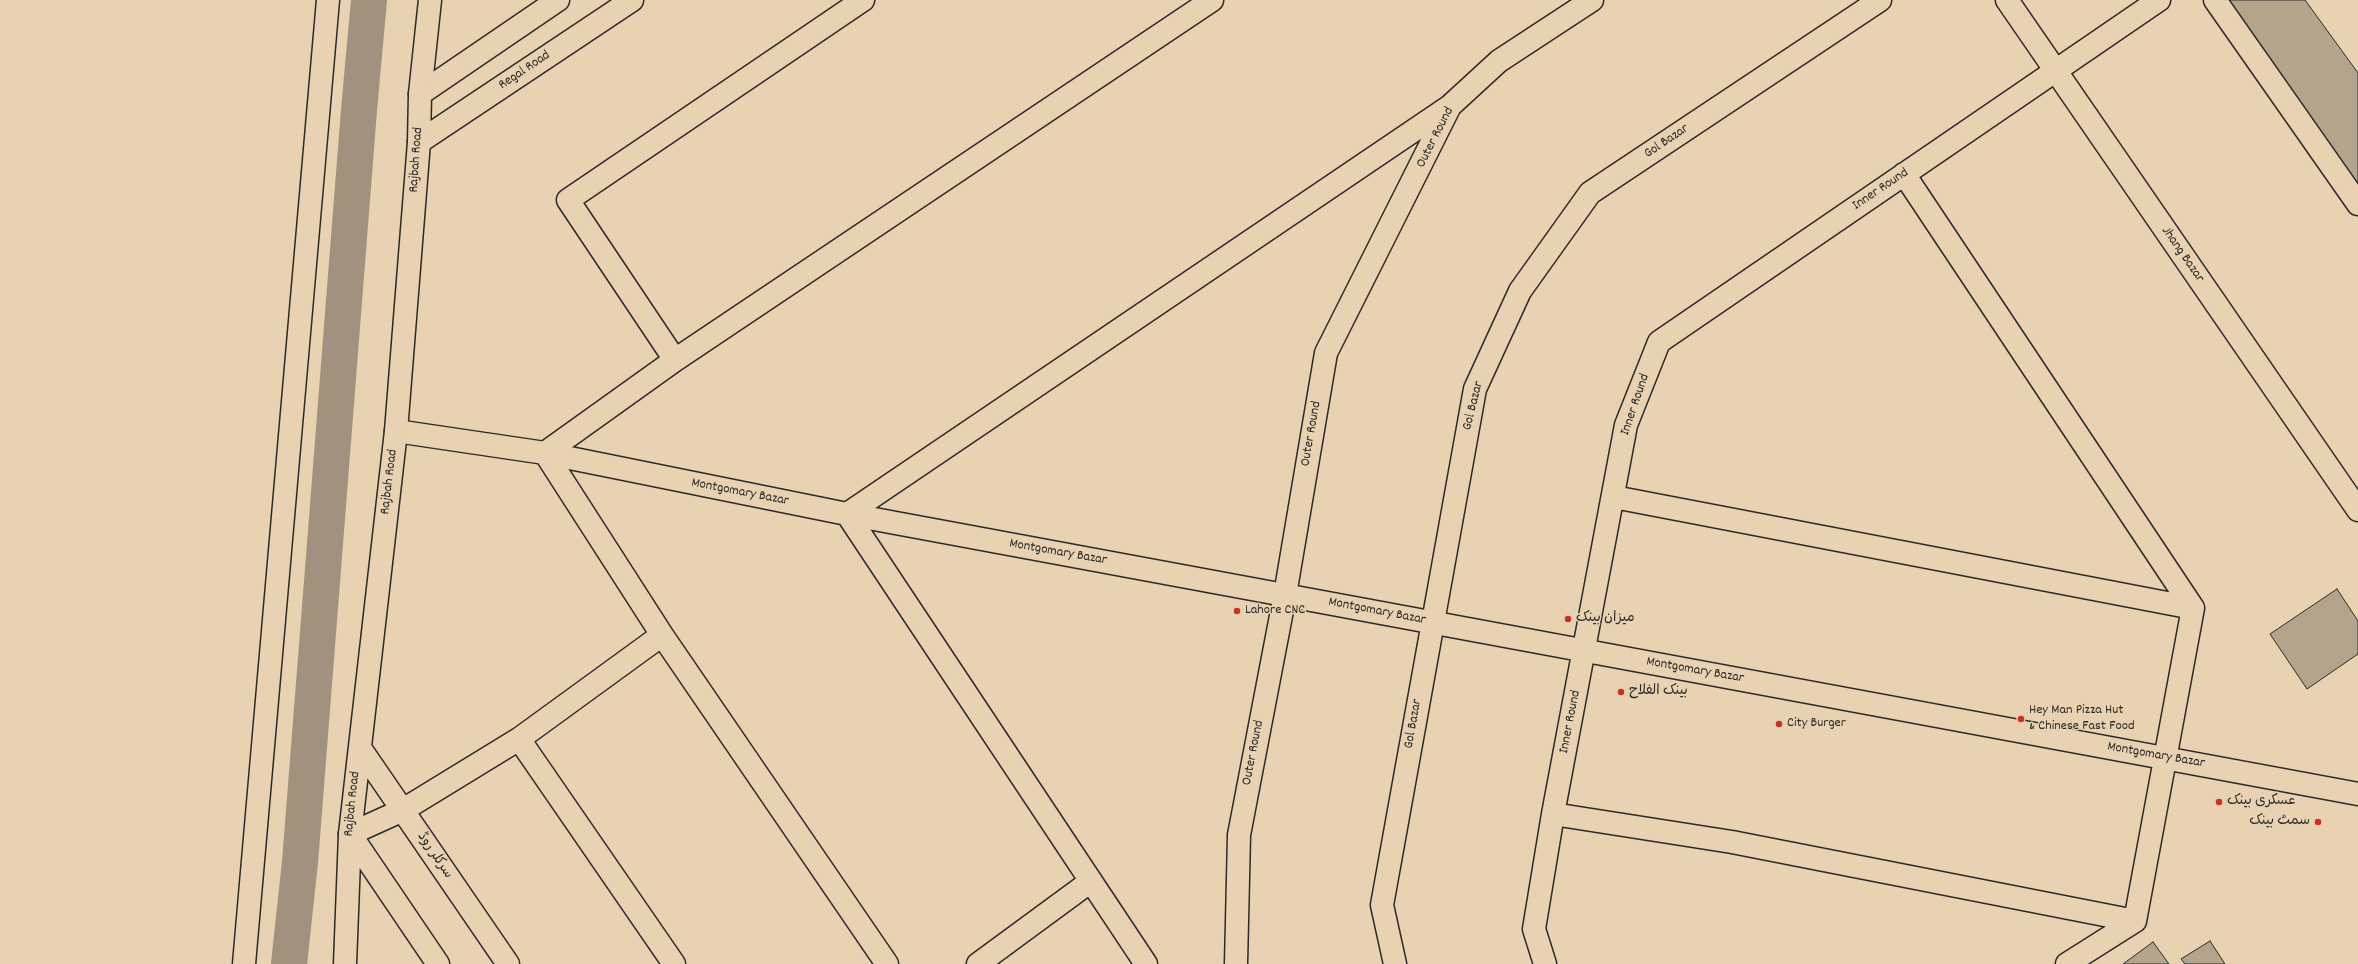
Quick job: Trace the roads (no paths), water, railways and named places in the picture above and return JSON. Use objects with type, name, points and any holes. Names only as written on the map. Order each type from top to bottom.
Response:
[{"type":"street","points":[[244,964],[328,0]]},
{"type":"street","name":"Rajbah Road","points":[[345,964],[350,834],[396,431],[419,142],[420,94],[430,0]]},
{"type":"street","points":[[420,94],[558,0]]},
{"type":"street","name":"Regal Road","points":[[419,142],[632,0]]},
{"type":"street","points":[[675,360],[568,200],[862,0]]},
{"type":"street","points":[[887,964],[662,635],[545,454],[675,360],[1212,0]]},
{"type":"street","name":"Outer Round","points":[[1236,964],[1238,835],[1285,595],[1326,353],[1450,106],[1499,61],[1592,0]]},
{"type":"street","name":"Gol Bazar","points":[[1395,964],[1382,905],[1475,389],[1520,291],[1590,193],[1880,0]]},
{"type":"street","name":"Jhang Bazar","points":[[2007,0],[2055,70],[2350,482],[2358,510]]},
{"type":"street","name":"Inner Round","points":[[1545,964],[1534,929],[1553,814],[1614,497],[1626,426],[1659,342],[2159,0]]},
{"type":"street","points":[[2215,0],[2358,204]]},
{"type":"street","points":[[1146,964],[847,514],[1450,106]]},
{"type":"street","points":[[1904,174],[2193,608],[2135,921],[2067,964]]},
{"type":"street","name":"Montgomary Bazar","points":[[396,431],[545,454],[847,514],[2358,794]]},
{"type":"street","points":[[1614,497],[2193,608]]},
{"type":"street","points":[[437,964],[350,834],[404,810],[519,739],[662,635]]},
{"type":"street","points":[[519,739],[674,964]]},
{"type":"street","name":"سرکلر روڈ","points":[[360,748],[404,810],[508,964]]},
{"type":"street","points":[[1553,814],[1732,842],[2135,921]]},
{"type":"street","points":[[978,964],[1091,882]]},
{"type":"waterway","points":[[289,964],[300,862],[369,0]]},
{"type":"place","name":"Lahore CNC","points":[[1237,611]]},
{"type":"place","name":"میزان بینک","points":[[1568,619]]},
{"type":"place","name":"بینک الفلاح","points":[[1621,692]]},
{"type":"place","name":"Hey Man Pizza Hut & Chinese Fast Food","points":[[2021,719]]},
{"type":"place","name":"City Burger","points":[[1779,724]]},
{"type":"place","name":"عسکری بینک","points":[[2219,802]]},
{"type":"place","name":"سمٹ بینک","points":[[2318,822]]}]
